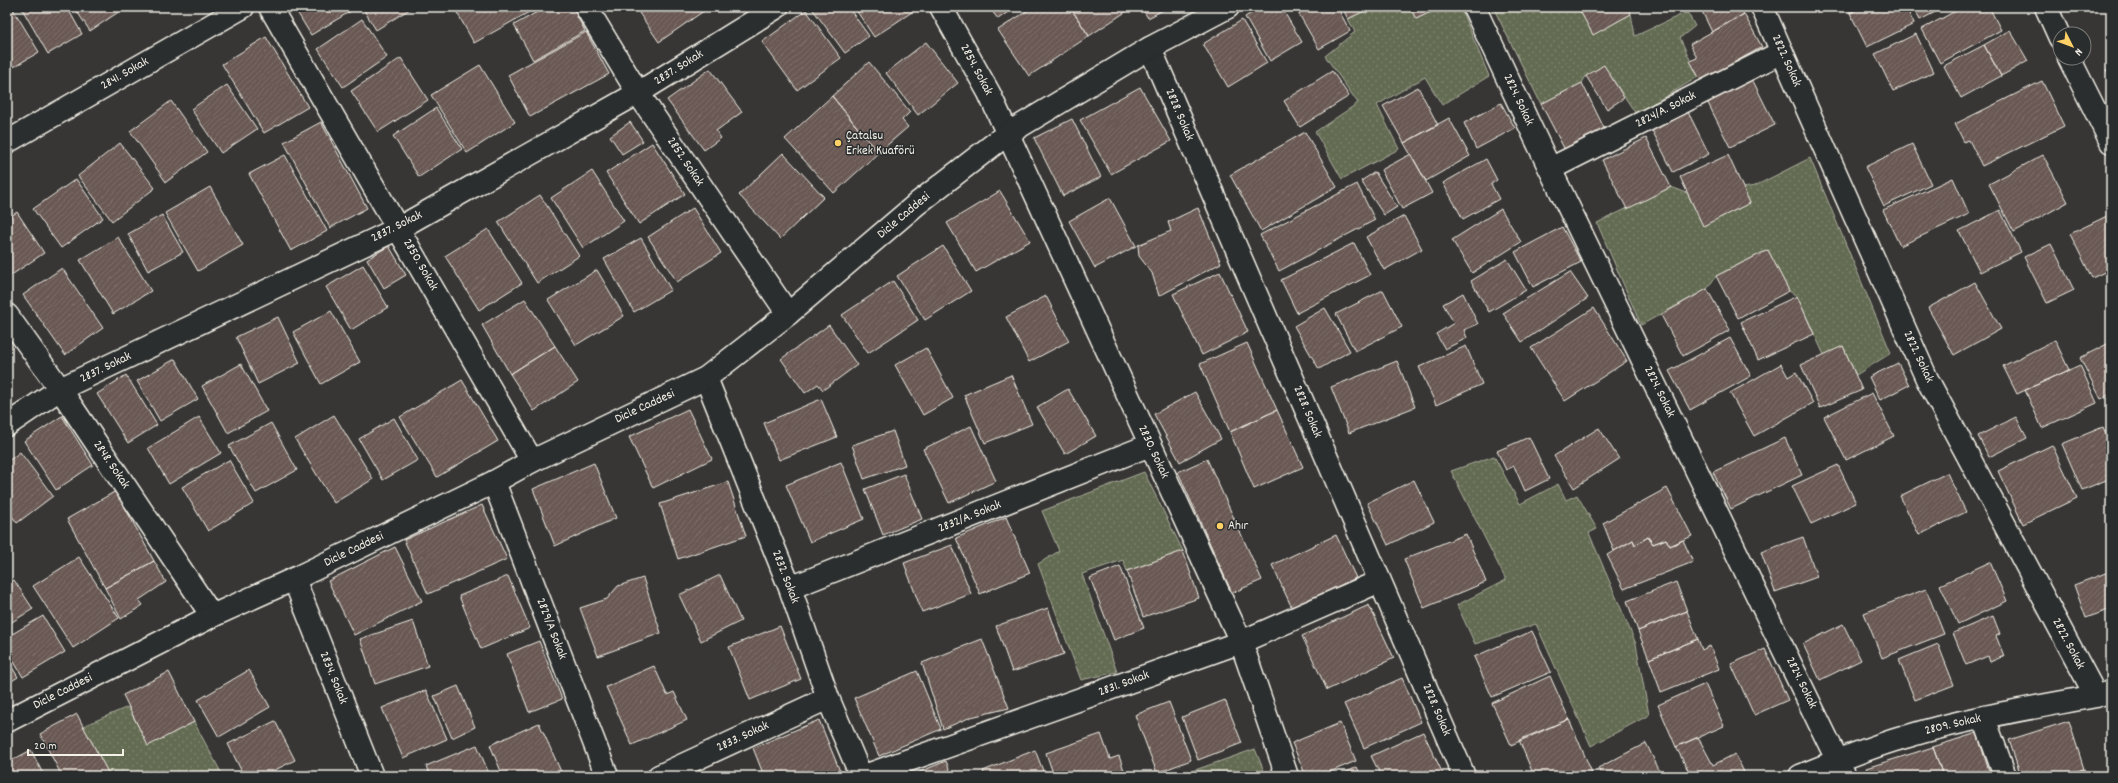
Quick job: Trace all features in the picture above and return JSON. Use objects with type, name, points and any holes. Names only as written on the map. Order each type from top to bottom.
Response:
[{"type":"street","name":"2841. Sokak","points":[[7,142],[243,7]]},
{"type":"street","name":"2850. Sokak","points":[[270,7],[532,461]]},
{"type":"street","name":"2852. Sokak","points":[[586,7],[638,93],[788,314]]},
{"type":"street","name":"2837. Sokak","points":[[7,425],[60,389],[398,228],[638,93],[777,7]]},
{"type":"street","name":"2854. Sokak","points":[[941,7],[989,93],[1007,134]]},
{"type":"street","name":"Dicle Caddesi","points":[[7,721],[212,616],[294,579],[494,482],[532,461],[706,378],[788,314],[918,203],[1007,134],[1150,48],[1228,7]]},
{"type":"street","name":"2824. Sokak","points":[[1474,7],[1550,169],[1842,768]]},
{"type":"street","name":"2822. Sokak","points":[[1762,7],[1928,379],[2103,693]]},
{"type":"street","points":[[2046,7],[2055,26]]},
{"type":"street","name":"2828. Sokak","points":[[1150,48],[1464,776]]},
{"type":"street","name":"2824/A. Sokak","points":[[1550,169],[1782,52]]},
{"type":"street","points":[[2073,66],[2111,142]]},
{"type":"street","name":"2830. Sokak","points":[[1007,134],[1241,642],[1287,776]]},
{"type":"street","name":"2848. Sokak","points":[[7,315],[60,389],[212,616]]},
{"type":"street","name":"2832. Sokak","points":[[706,378],[790,588],[828,698],[863,776]]},
{"type":"street","name":"2832/A. Sokak","points":[[790,588],[1150,445]]},
{"type":"street","name":"2829/A Sokak","points":[[494,482],[607,776]]},
{"type":"street","name":"2834. Sokak","points":[[294,579],[372,776]]},
{"type":"street","name":"2831. Sokak","points":[[863,776],[1241,642],[1380,581]]},
{"type":"street","name":"2809. Sokak","points":[[1800,776],[1842,768],[1906,736],[2103,693]]},
{"type":"street","name":"2833. Sokak","points":[[659,776],[828,698]]},
{"type":"street","points":[[1984,718],[2006,776]]},
{"type":"green space","points":[[1372,7],[1410,7],[1416,19],[1441,7],[1460,7],[1489,76],[1442,105],[1425,77],[1377,105],[1399,149],[1342,179],[1315,132],[1358,103],[1325,56],[1355,32],[1348,19]]},
{"type":"green space","points":[[1493,7],[1578,7],[1593,34],[1631,14],[1635,36],[1687,12],[1695,26],[1680,38],[1698,77],[1636,114],[1604,66],[1586,76],[1582,83],[1541,104]]},
{"type":"green space","points":[[1810,158],[1891,353],[1856,375],[1843,346],[1824,355],[1797,296],[1789,291],[1768,250],[1716,276],[1707,289],[1641,325],[1597,223],[1671,187],[1687,193],[1703,225],[1750,203],[1743,188],[1755,186]]},
{"type":"green space","points":[[1494,456],[1520,504],[1558,484],[1566,500],[1577,495],[1597,529],[1589,533],[1636,644],[1649,715],[1591,746],[1536,624],[1475,644],[1457,605],[1506,580],[1451,471]]},
{"type":"green space","points":[[1144,472],[1183,551],[1127,571],[1123,560],[1082,574],[1117,672],[1081,680],[1038,564],[1059,551],[1042,511]]},
{"type":"green space","points":[[128,707],[148,745],[194,722],[223,776],[110,776],[83,726]]},
{"type":"green space","points":[[1255,749],[1266,776],[1178,776]]},
{"type":"building","points":[[21,7],[67,7],[82,34],[48,54]]},
{"type":"building","points":[[74,7],[126,7],[90,31]]},
{"type":"building","points":[[294,7],[355,7],[356,8],[311,35]]},
{"type":"building","points":[[362,7],[413,7],[376,30]]},
{"type":"building","points":[[454,7],[538,7],[474,43]]},
{"type":"building","points":[[546,7],[572,7],[585,31],[533,60],[514,25]]},
{"type":"building","points":[[635,7],[707,7],[708,8],[659,42]]},
{"type":"building","points":[[811,7],[848,7],[869,36],[845,53]]},
{"type":"building","points":[[854,7],[918,7],[918,8],[874,37]]},
{"type":"building","points":[[989,7],[1015,7],[998,19]]},
{"type":"building","points":[[1033,7],[1070,7],[1089,36],[1029,76],[998,30]]},
{"type":"building","points":[[1070,7],[1124,7],[1127,11],[1089,36]]},
{"type":"building","points":[[1141,7],[1169,7],[1148,18]]},
{"type":"building","points":[[1261,7],[1281,7],[1302,42],[1270,61],[1245,17]]},
{"type":"building","points":[[1300,7],[1337,7],[1350,31],[1319,49],[1296,9]]},
{"type":"building","points":[[1342,7],[1372,7],[1348,19]]},
{"type":"building","points":[[1410,7],[1441,7],[1416,19]]},
{"type":"building","points":[[1578,7],[1628,7],[1631,14],[1593,35]]},
{"type":"building","points":[[1700,7],[1740,7],[1744,14],[1712,32]]},
{"type":"building","points":[[1847,7],[1861,7],[1850,13]]},
{"type":"building","points":[[1861,7],[1906,7],[1914,24],[1867,47],[1850,13]]},
{"type":"building","points":[[1913,7],[1942,7],[1943,8],[1920,20]]},
{"type":"building","points":[[1963,7],[1989,7],[2001,30],[1940,63],[1922,29]]},
{"type":"building","points":[[13,9],[39,52],[7,71],[7,13]]},
{"type":"building","points":[[806,10],[841,58],[797,90],[762,42]]},
{"type":"building","points":[[1744,14],[1762,47],[1701,81],[1690,61],[1697,58],[1690,44]]},
{"type":"building","points":[[362,19],[387,57],[343,87],[318,49]]},
{"type":"building","points":[[1242,20],[1267,63],[1228,87],[1203,44]]},
{"type":"building","points":[[2010,30],[2028,61],[2001,76],[1984,45]]},
{"type":"building","points":[[586,32],[609,74],[530,117],[508,75]]},
{"type":"building","points":[[1916,34],[1934,72],[1893,91],[1875,54]]},
{"type":"building","points":[[266,37],[308,107],[264,133],[222,64]]},
{"type":"building","points":[[926,42],[958,83],[918,115],[886,73]]},
{"type":"building","points":[[1984,45],[2001,76],[1961,98],[1944,66]]},
{"type":"building","points":[[401,58],[428,100],[378,132],[351,91]]},
{"type":"building","points":[[869,62],[910,112],[902,120],[908,127],[878,153],[832,96]]},
{"type":"building","points":[[480,65],[515,122],[467,153],[431,95]]},
{"type":"building","points":[[1604,65],[1624,98],[1607,109],[1586,76]]},
{"type":"building","points":[[2111,67],[2111,77],[2106,70]]},
{"type":"building","points":[[710,69],[742,112],[716,131],[721,138],[704,150],[667,100]]},
{"type":"building","points":[[1332,71],[1349,96],[1300,127],[1284,101]]},
{"type":"building","points":[[1751,77],[1775,125],[1730,147],[1706,99]]},
{"type":"building","points":[[2042,81],[2064,126],[1982,166],[1969,140],[1964,142],[1955,124]]},
{"type":"building","points":[[1582,83],[1605,130],[1565,150],[1541,104]]},
{"type":"building","points":[[227,85],[257,129],[221,153],[191,109]]},
{"type":"building","points":[[1140,87],[1171,141],[1111,174],[1080,120]]},
{"type":"building","points":[[1418,87],[1438,125],[1404,143],[1383,106]]},
{"type":"building","points":[[832,96],[878,153],[834,193],[785,139]]},
{"type":"building","points":[[171,101],[207,152],[166,182],[130,131]]},
{"type":"building","points":[[1501,103],[1515,128],[1476,149],[1464,123]]},
{"type":"building","points":[[436,108],[462,149],[419,177],[393,136]]},
{"type":"building","points":[[1687,110],[1709,154],[1673,172],[1651,128]]},
{"type":"building","points":[[1449,118],[1470,156],[1426,181],[1404,143]]},
{"type":"building","points":[[1072,119],[1101,177],[1063,196],[1034,138]]},
{"type":"building","points":[[321,122],[367,208],[330,228],[284,142]]},
{"type":"building","points":[[630,122],[643,141],[622,154],[610,136]]},
{"type":"building","points":[[1305,132],[1337,187],[1261,231],[1230,175]]},
{"type":"building","points":[[1646,138],[1671,187],[1627,209],[1602,160]]},
{"type":"building","points":[[120,143],[155,188],[112,221],[78,176]]},
{"type":"building","points":[[652,143],[685,194],[639,224],[606,173]]},
{"type":"building","points":[[1912,144],[1931,184],[1884,206],[1865,167]]},
{"type":"building","points":[[783,153],[824,197],[780,239],[739,195]]},
{"type":"building","points":[[1411,154],[1432,193],[1402,209],[1381,170]]},
{"type":"building","points":[[285,155],[327,231],[291,251],[249,174]]},
{"type":"building","points":[[1728,155],[1750,203],[1703,226],[1680,177]]},
{"type":"building","points":[[2043,155],[2068,202],[2014,232],[1989,184]]},
{"type":"building","points":[[1486,159],[1497,180],[1491,184],[1499,199],[1463,219],[1443,183]]},
{"type":"building","points":[[592,171],[624,221],[583,248],[551,198]]},
{"type":"building","points":[[1375,172],[1397,207],[1384,215],[1361,181]]},
{"type":"building","points":[[1953,178],[1969,214],[1900,246],[1883,210]]},
{"type":"building","points":[[76,179],[103,218],[61,248],[33,209]]},
{"type":"building","points":[[1357,184],[1375,220],[1279,271],[1260,235]]},
{"type":"building","points":[[210,187],[243,245],[198,271],[165,213]]},
{"type":"building","points":[[1000,191],[1030,241],[976,272],[947,223]]},
{"type":"building","points":[[540,195],[579,256],[537,283],[498,222]]},
{"type":"building","points":[[1110,198],[1136,246],[1095,268],[1069,221]]},
{"type":"building","points":[[693,208],[721,253],[677,282],[648,237]]},
{"type":"building","points":[[1198,208],[1221,263],[1159,296],[1152,273],[1139,256],[1138,245],[1171,231],[1168,222]]},
{"type":"building","points":[[1501,209],[1521,242],[1472,273],[1452,240]]},
{"type":"building","points":[[2000,210],[2021,252],[1980,272],[1959,231]]},
{"type":"building","points":[[17,212],[44,253],[7,278],[7,219]]},
{"type":"building","points":[[2111,214],[2111,269],[2092,278],[2070,234]]},
{"type":"building","points":[[162,215],[183,252],[148,271],[128,234]]},
{"type":"building","points":[[1404,216],[1422,249],[1384,270],[1366,237]]},
{"type":"building","points":[[1562,227],[1581,262],[1533,287],[1515,252]]},
{"type":"building","points":[[488,229],[522,283],[479,310],[445,256]]},
{"type":"building","points":[[118,237],[151,291],[113,314],[80,260]]},
{"type":"building","points":[[641,238],[671,290],[634,312],[604,259]]},
{"type":"building","points":[[1354,243],[1370,275],[1297,313],[1281,280]]},
{"type":"building","points":[[2051,244],[2074,290],[2047,303],[2024,257]]},
{"type":"building","points":[[389,246],[406,275],[384,288],[367,259]]},
{"type":"building","points":[[943,246],[971,291],[925,320],[897,276]]},
{"type":"building","points":[[1768,250],[1789,291],[1738,318],[1716,276]]},
{"type":"building","points":[[1507,259],[1526,290],[1489,312],[1471,281]]},
{"type":"building","points":[[363,265],[388,307],[351,330],[326,287]]},
{"type":"building","points":[[62,268],[103,328],[65,355],[23,295]]},
{"type":"building","points":[[597,270],[624,316],[576,345],[548,300]]},
{"type":"building","points":[[1220,272],[1248,332],[1202,355],[1173,294]]},
{"type":"building","points":[[1570,272],[1588,298],[1522,342],[1503,313]]},
{"type":"building","points":[[2111,275],[2111,286],[2106,277]]},
{"type":"building","points":[[893,281],[918,320],[868,353],[842,315]]},
{"type":"building","points":[[1975,282],[2001,329],[1954,355],[1928,308]]},
{"type":"building","points":[[1707,289],[1730,330],[1683,356],[1661,315]]},
{"type":"building","points":[[1383,290],[1402,327],[1355,351],[1336,314]]},
{"type":"building","points":[[1463,293],[1478,324],[1464,330],[1467,338],[1445,349],[1436,334],[1454,323],[1443,304]]},
{"type":"building","points":[[1046,296],[1069,341],[1029,362],[1006,317]]},
{"type":"building","points":[[1797,296],[1814,334],[1758,360],[1741,322]]},
{"type":"building","points":[[525,299],[555,346],[510,374],[482,325]]},
{"type":"building","points":[[1325,308],[1350,351],[1319,369],[1294,326]]},
{"type":"building","points":[[1594,308],[1627,361],[1565,401],[1531,348]]},
{"type":"building","points":[[331,311],[360,362],[321,384],[293,332]]},
{"type":"building","points":[[278,317],[300,363],[258,384],[236,337]]},
{"type":"building","points":[[829,325],[857,365],[823,390],[818,384],[805,393],[781,359]]},
{"type":"building","points":[[1730,338],[1751,376],[1690,410],[1669,371]]},
{"type":"building","points":[[2055,340],[2069,370],[2017,394],[2003,366]]},
{"type":"building","points":[[2111,342],[2111,394],[2101,399],[2080,358]]},
{"type":"building","points":[[1247,343],[1277,410],[1230,432],[1200,364]]},
{"type":"building","points":[[555,346],[578,382],[534,411],[510,374]]},
{"type":"building","points":[[1466,346],[1482,384],[1436,405],[1419,367]]},
{"type":"building","points":[[1843,346],[1862,390],[1820,408],[1801,365]]},
{"type":"building","points":[[926,348],[953,398],[923,415],[895,365]]},
{"type":"building","points":[[175,359],[198,399],[160,421],[137,381]]},
{"type":"building","points":[[1397,361],[1415,407],[1349,433],[1331,387]]},
{"type":"building","points":[[1898,363],[1909,385],[1880,400],[1869,377]]},
{"type":"building","points":[[241,364],[267,411],[228,433],[202,386]]},
{"type":"building","points":[[1781,364],[1788,377],[1796,372],[1813,403],[1754,436],[1730,393]]},
{"type":"building","points":[[2080,365],[2097,403],[2042,428],[2025,390]]},
{"type":"building","points":[[126,375],[157,425],[128,443],[97,394]]},
{"type":"building","points":[[1011,375],[1032,424],[985,443],[964,395]]},
{"type":"building","points":[[462,380],[498,441],[437,477],[400,417]]},
{"type":"building","points":[[1068,389],[1096,436],[1065,454],[1037,407]]},
{"type":"building","points":[[1195,392],[1221,439],[1180,462],[1154,414]]},
{"type":"building","points":[[1872,393],[1894,436],[1846,460],[1824,417]]},
{"type":"building","points":[[821,399],[837,437],[779,460],[764,423]]},
{"type":"building","points":[[688,409],[712,459],[653,488],[629,437]]},
{"type":"building","points":[[1277,410],[1303,467],[1254,489],[1230,432]]},
{"type":"building","points":[[334,415],[373,479],[334,503],[295,439]]},
{"type":"building","points":[[62,416],[93,465],[56,490],[24,441]]},
{"type":"building","points":[[199,417],[221,453],[169,484],[148,448]]},
{"type":"building","points":[[2016,417],[2027,438],[1989,457],[1978,436]]},
{"type":"building","points":[[394,418],[418,460],[383,480],[359,439]]},
{"type":"building","points":[[271,423],[297,470],[256,493],[229,446]]},
{"type":"building","points":[[971,426],[996,481],[949,503],[923,449]]},
{"type":"building","points":[[2103,427],[2111,445],[2111,478],[2082,490],[2062,444]]},
{"type":"building","points":[[1599,428],[1619,459],[1574,488],[1554,456]]},
{"type":"building","points":[[893,431],[905,465],[864,479],[852,445]]},
{"type":"building","points":[[1529,437],[1549,479],[1525,491],[1514,466],[1506,470],[1497,451]]},
{"type":"building","points":[[1785,438],[1802,475],[1731,509],[1713,472]]},
{"type":"building","points":[[2052,445],[2077,498],[2023,524],[1998,471]]},
{"type":"building","points":[[20,452],[53,496],[17,523],[7,509],[7,462]]},
{"type":"building","name":"Ahır","points":[[1207,459],[1262,580],[1232,593],[1178,472]]},
{"type":"building","points":[[229,460],[254,503],[208,531],[182,487]]},
{"type":"building","points":[[841,462],[864,519],[810,542],[786,485]]},
{"type":"building","points":[[594,463],[616,518],[555,546],[533,489]]},
{"type":"building","points":[[1838,465],[1856,503],[1811,524],[1792,486]]},
{"type":"building","points":[[1947,473],[1966,512],[1919,535],[1900,496]]},
{"type":"building","points":[[904,474],[922,519],[883,535],[865,489]]},
{"type":"building","points":[[1414,480],[1434,522],[1388,545],[1367,503]]},
{"type":"building","points":[[728,482],[746,536],[678,559],[660,504]]},
{"type":"building","points":[[1667,488],[1692,536],[1670,546],[1666,539],[1653,544],[1648,537],[1635,545],[1633,540],[1614,551],[1603,523]]},
{"type":"building","points":[[116,491],[154,561],[105,588],[67,519]]},
{"type":"building","points":[[482,505],[507,559],[428,594],[404,540]]},
{"type":"building","points":[[1006,517],[1030,573],[980,594],[956,538]]},
{"type":"building","points":[[1466,534],[1486,582],[1424,608],[1404,559]]},
{"type":"building","points":[[1336,535],[1356,578],[1292,608],[1272,565]]},
{"type":"building","points":[[1648,537],[1653,544],[1666,539],[1670,546],[1683,540],[1693,562],[1624,589],[1607,555],[1633,540],[1635,545]]},
{"type":"building","points":[[1803,537],[1817,577],[1775,592],[1761,552]]},
{"type":"building","points":[[952,545],[971,594],[922,612],[904,563]]},
{"type":"building","points":[[395,547],[422,601],[354,635],[328,581]]},
{"type":"building","points":[[1183,551],[1199,598],[1143,617],[1127,571]]},
{"type":"building","points":[[79,557],[119,618],[73,648],[33,586]]},
{"type":"building","points":[[154,561],[166,582],[139,600],[143,605],[121,619],[105,588]]},
{"type":"building","points":[[1990,562],[2007,601],[1958,624],[1940,585]]},
{"type":"building","points":[[1120,566],[1144,628],[1114,640],[1090,578]]},
{"type":"building","points":[[2111,571],[2111,609],[2086,618],[2074,585]]},
{"type":"building","points":[[720,575],[741,621],[701,641],[679,595]]},
{"type":"building","points":[[508,576],[530,628],[481,649],[459,596]]},
{"type":"building","points":[[643,578],[661,633],[598,656],[580,608],[607,599],[618,586]]},
{"type":"building","points":[[14,580],[33,609],[7,625],[7,585]]},
{"type":"building","points":[[1676,582],[1687,611],[1638,631],[1627,601]]},
{"type":"building","points":[[1926,589],[1944,634],[1882,658],[1864,613]]},
{"type":"building","points":[[1369,605],[1394,658],[1327,690],[1302,636]]},
{"type":"building","points":[[1048,608],[1064,654],[1012,672],[996,626]]},
{"type":"building","points":[[1687,611],[1698,639],[1649,659],[1638,631]]},
{"type":"building","points":[[43,616],[65,652],[23,677],[7,650],[7,637]]},
{"type":"building","points":[[1993,616],[2000,634],[1996,636],[2004,656],[1990,662],[1988,656],[1966,665],[1953,633]]},
{"type":"building","points":[[413,621],[428,666],[375,684],[360,639]]},
{"type":"building","points":[[1843,624],[1861,660],[1820,680],[1803,644]]},
{"type":"building","points":[[780,626],[801,679],[750,700],[729,647]]},
{"type":"building","points":[[1532,631],[1551,672],[1492,697],[1474,657]]},
{"type":"building","points":[[982,639],[1009,708],[971,717],[943,729],[922,663]]},
{"type":"building","points":[[1698,639],[1702,650],[1710,646],[1719,669],[1661,692],[1649,659]]},
{"type":"building","points":[[539,641],[562,699],[529,712],[507,654]]},
{"type":"building","points":[[1938,644],[1954,685],[1915,700],[1899,660]]},
{"type":"building","points":[[1765,649],[1788,700],[1754,715],[1731,664]]},
{"type":"building","points":[[7,659],[18,677],[7,684]]},
{"type":"building","points":[[654,666],[667,695],[674,692],[687,720],[632,745],[606,687]]},
{"type":"building","points":[[249,670],[270,707],[219,737],[198,700]]},
{"type":"building","points":[[917,671],[941,729],[879,756],[854,698]]},
{"type":"building","points":[[169,672],[194,722],[148,746],[123,695]]},
{"type":"building","points":[[1550,676],[1569,719],[1511,745],[1492,703]]},
{"type":"building","points":[[1402,678],[1421,722],[1364,748],[1344,704]]},
{"type":"building","points":[[1705,684],[1724,726],[1676,747],[1658,705]]},
{"type":"building","points":[[458,686],[475,727],[452,738],[434,696]]},
{"type":"building","points":[[426,690],[447,739],[403,758],[382,708]]},
{"type":"building","points":[[1225,700],[1242,743],[1198,760],[1182,717]]},
{"type":"building","points":[[1169,702],[1191,760],[1157,773],[1135,715]]},
{"type":"building","points":[[77,714],[110,776],[62,776],[40,734]]},
{"type":"building","points":[[1569,719],[1593,775],[1534,776],[1519,740]]},
{"type":"building","points":[[819,720],[842,776],[764,776],[753,748]]},
{"type":"building","points":[[275,721],[295,760],[263,776],[244,776],[228,744]]},
{"type":"building","points":[[2069,721],[2084,769],[2062,776],[2021,776],[2009,740]]},
{"type":"building","points":[[539,723],[563,776],[503,776],[490,745]]},
{"type":"building","points":[[1340,723],[1356,761],[1320,776],[1306,776],[1292,743]]},
{"type":"building","points":[[1423,732],[1443,774],[1439,776],[1381,776],[1371,756]]},
{"type":"building","points":[[1977,733],[1989,771],[1975,776],[1943,776],[1933,747]]},
{"type":"building","points":[[1101,734],[1110,759],[1119,756],[1126,776],[1054,776],[1046,753]]},
{"type":"building","points":[[1698,737],[1713,765],[1735,754],[1744,772],[1735,776],[1691,776],[1676,747]]},
{"type":"building","points":[[1646,743],[1662,776],[1602,776],[1598,768]]},
{"type":"building","points":[[477,745],[490,776],[430,776],[426,766]]},
{"type":"building","points":[[1933,747],[1943,776],[1869,776],[1866,768]]},
{"type":"building","points":[[31,750],[44,776],[7,776],[7,763]]},
{"type":"building","points":[[1035,750],[1045,776],[985,776],[983,771]]},
{"type":"building","points":[[946,761],[952,776],[910,776]]},
{"type":"building","points":[[1357,767],[1361,776],[1339,776]]},
{"type":"building","points":[[2084,769],[2087,776],[2062,776]]},
{"type":"building","points":[[311,770],[313,776],[298,776]]},
{"type":"place","name":"Çatalsu Erkek Kuaförü","points":[[838,143]]},
{"type":"place","name":"Ahır","points":[[1220,526]]}]
